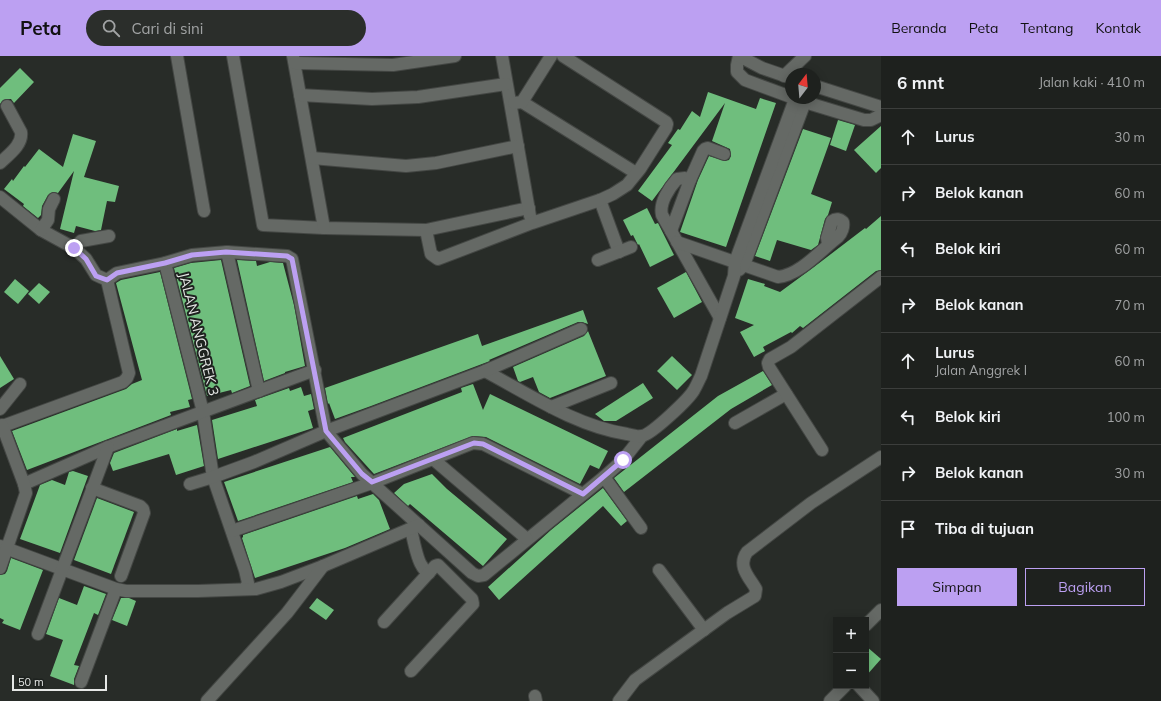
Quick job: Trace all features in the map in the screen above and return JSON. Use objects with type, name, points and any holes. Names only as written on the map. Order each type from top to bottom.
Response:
[{"type":"street","points":[[177,56],[204,211]]},
{"type":"street","points":[[233,56],[263,224],[324,228],[426,230],[529,208]]},
{"type":"street","points":[[324,228],[294,60],[393,65],[455,56]]},
{"type":"street","points":[[502,56],[506,84],[516,103],[518,146],[532,223]]},
{"type":"street","points":[[516,103],[551,56]]},
{"type":"street","points":[[426,230],[431,254],[438,259],[532,223],[600,200],[613,194],[627,184],[644,165],[666,128],[666,122],[563,56]]},
{"type":"street","points":[[785,76],[762,68],[739,56],[737,72],[745,80],[785,95]]},
{"type":"street","points":[[795,68],[805,56]]},
{"type":"street","points":[[300,95],[372,99],[418,97],[506,84]]},
{"type":"street","points":[[821,88],[881,107]]},
{"type":"street","points":[[516,103],[636,173]]},
{"type":"street","points":[[107,280],[117,273],[165,263],[192,255],[226,252],[287,256],[292,259],[326,431],[362,474],[372,482],[415,527],[472,573],[478,576],[484,575],[604,477],[623,460],[642,436],[652,430],[676,410],[694,390],[701,376],[734,276],[794,104]]},
{"type":"street","points":[[812,104],[864,120],[871,120],[881,115]]},
{"type":"street","points":[[0,163],[18,145],[22,135],[7,106]]},
{"type":"street","points":[[312,158],[406,166],[436,163],[518,146]]},
{"type":"street","points":[[671,231],[703,150],[705,148],[724,154]]},
{"type":"street","points":[[690,180],[685,178],[678,179],[661,204],[662,215],[720,318]]},
{"type":"street","points":[[0,197],[41,230],[74,248],[86,259],[96,276],[107,280]]},
{"type":"street","points":[[41,230],[48,220],[49,209],[54,199]]},
{"type":"street","points":[[600,200],[619,252]]},
{"type":"street","points":[[74,248],[81,241],[109,236]]},
{"type":"street","points":[[677,242],[778,277],[786,276],[797,271],[828,245]]},
{"type":"street","points":[[598,260],[631,247]]},
{"type":"street","points":[[226,252],[259,391]]},
{"type":"street","name":"JALAN ANGGREK 3","points":[[165,263],[204,412],[213,477],[245,570],[248,583],[245,590]]},
{"type":"street","points":[[822,450],[768,363],[770,359],[791,347],[881,278]]},
{"type":"street","points":[[0,568],[3,548],[26,493],[24,484],[1,426],[123,382],[129,373],[107,280]]},
{"type":"street","points":[[190,484],[254,462],[326,431],[485,371],[582,329]]},
{"type":"street","points":[[24,484],[108,447],[315,370]]},
{"type":"street","points":[[485,371],[551,407],[597,427],[619,433],[642,436]]},
{"type":"street","points":[[551,407],[611,383]]},
{"type":"street","points":[[0,409],[20,384]]},
{"type":"street","points":[[734,423],[786,394]]},
{"type":"street","points":[[232,530],[372,482],[474,443],[483,444],[583,494]]},
{"type":"street","points":[[38,634],[108,447]]},
{"type":"street","points":[[619,701],[635,680],[704,630],[755,596],[756,589],[742,563],[747,552],[811,503],[881,457]]},
{"type":"street","points":[[433,459],[527,539]]},
{"type":"street","points":[[604,477],[641,528]]},
{"type":"street","points":[[92,488],[140,506],[143,509],[144,513],[121,576]]},
{"type":"street","points":[[3,548],[116,589],[126,591],[245,590],[256,589],[281,582],[324,566],[415,527]]},
{"type":"street","points":[[415,527],[418,558],[422,567],[429,573]]},
{"type":"street","points":[[384,622],[435,566],[438,565],[472,599],[473,604],[411,671]]},
{"type":"street","points":[[207,701],[288,613],[324,566]]},
{"type":"street","points":[[659,570],[704,630]]},
{"type":"street","points":[[81,682],[116,589]]},
{"type":"street","points":[[869,622],[881,610]]},
{"type":"street","points":[[830,701],[842,689]]},
{"type":"street","points":[[862,689],[873,701]]},
{"type":"street","points":[[877,701],[881,698]]},
{"type":"building","points":[[20,68],[34,82],[14,103],[11,99],[7,99],[3,100],[0,104],[0,88]]},
{"type":"building","points":[[708,92],[756,109],[760,98],[776,103],[726,247],[680,232],[698,180],[709,156],[725,161],[729,160],[731,156],[730,149],[712,141],[725,103],[652,201],[638,191],[672,145],[668,143],[678,129],[680,130],[692,111],[700,117]]},
{"type":"building","points":[[838,120],[855,125],[846,151],[830,145]]},
{"type":"building","points":[[881,126],[881,168],[876,173],[854,150]]},
{"type":"building","points":[[803,129],[831,138],[811,194],[832,202],[828,215],[825,219],[818,245],[811,250],[777,240],[770,261],[755,256]]},
{"type":"building","points":[[73,134],[96,141],[84,177],[119,186],[115,202],[107,201],[101,230],[95,231],[76,226],[74,233],[60,229],[74,171],[58,193],[53,192],[48,195],[42,206],[41,215],[38,218],[23,206],[24,204],[4,189],[12,179],[13,181],[39,149],[63,167]]},
{"type":"building","points":[[647,208],[655,224],[658,223],[674,255],[650,267],[639,244],[638,245],[633,235],[631,236],[623,220]]},
{"type":"building","points":[[881,216],[881,270],[876,271],[803,328],[800,326],[792,333],[791,332],[763,347],[765,351],[754,357],[740,332],[754,325],[735,318],[748,279],[765,284],[764,286],[780,292],[865,228],[866,229]]},
{"type":"building","points":[[221,260],[250,386],[232,393],[231,390],[207,396],[174,268],[191,263]]},
{"type":"building","points":[[237,260],[256,261],[257,266],[270,262],[283,263],[294,305],[305,366],[285,372],[264,381]]},
{"type":"building","points":[[160,272],[192,399],[188,400],[190,407],[170,412],[171,415],[27,470],[12,431],[126,389],[132,384],[142,380],[116,283],[121,280]]},
{"type":"building","points":[[686,272],[702,302],[674,318],[657,288]]},
{"type":"building","points":[[15,279],[29,291],[18,304],[4,292]]},
{"type":"building","points":[[39,283],[50,292],[39,304],[28,294]]},
{"type":"building","points":[[583,310],[588,324],[578,322],[489,360],[490,361],[371,406],[335,419],[329,403],[328,404],[325,388],[478,334],[482,346]]},
{"type":"building","points":[[588,331],[606,376],[550,398],[539,392],[533,377],[520,382],[518,381],[513,367],[584,336]]},
{"type":"building","points":[[0,356],[14,379],[0,388]]},
{"type":"building","points":[[672,356],[692,375],[677,390],[657,371]]},
{"type":"building","points":[[763,371],[772,385],[731,409],[624,492],[614,478],[718,396]]},
{"type":"building","points":[[643,383],[653,398],[616,421],[604,421],[595,414]]},
{"type":"building","points":[[473,384],[483,410],[490,394],[608,451],[599,469],[590,465],[580,484],[486,437],[473,436],[374,474],[343,438],[462,392],[461,388]]},
{"type":"building","points":[[301,387],[304,396],[311,394],[314,409],[308,411],[313,428],[218,459],[212,420],[257,406],[255,400],[289,388],[290,391]]},
{"type":"building","points":[[197,425],[204,466],[176,475],[169,454],[113,471],[110,463],[114,453],[177,429],[177,431]]},
{"type":"building","points":[[330,447],[355,477],[351,477],[353,482],[238,521],[224,482]]},
{"type":"building","points":[[73,471],[88,476],[60,553],[20,539],[40,485],[52,480],[65,485],[69,472]]},
{"type":"building","points":[[432,474],[447,489],[507,539],[483,566],[410,504],[408,506],[394,493],[404,484]]},
{"type":"building","points":[[603,488],[627,521],[621,526],[603,506],[499,600],[488,587],[551,530]]},
{"type":"building","points":[[373,494],[379,500],[390,529],[345,548],[255,578],[242,538],[243,535],[357,496],[358,499]]},
{"type":"building","points":[[97,498],[134,512],[111,574],[74,560]]},
{"type":"building","points":[[11,558],[43,570],[20,630],[2,623],[4,620],[0,618],[0,575],[5,574],[7,571]]},
{"type":"building","points":[[84,586],[106,594],[98,615],[94,613],[74,665],[79,666],[74,679],[74,685],[50,676],[63,640],[46,634],[59,598],[77,605]]},
{"type":"building","points":[[121,598],[129,598],[136,601],[127,626],[112,620]]},
{"type":"building","points":[[317,598],[334,610],[326,620],[309,608]]},
{"type":"building","points":[[869,649],[881,659],[869,673]]},
{"type":"route","points":[[74,248],[86,259],[96,276],[107,280],[117,273],[165,263],[192,255],[226,252],[287,256],[292,259],[326,431],[362,474],[372,482],[474,443],[483,444],[583,494],[623,460]]}]
